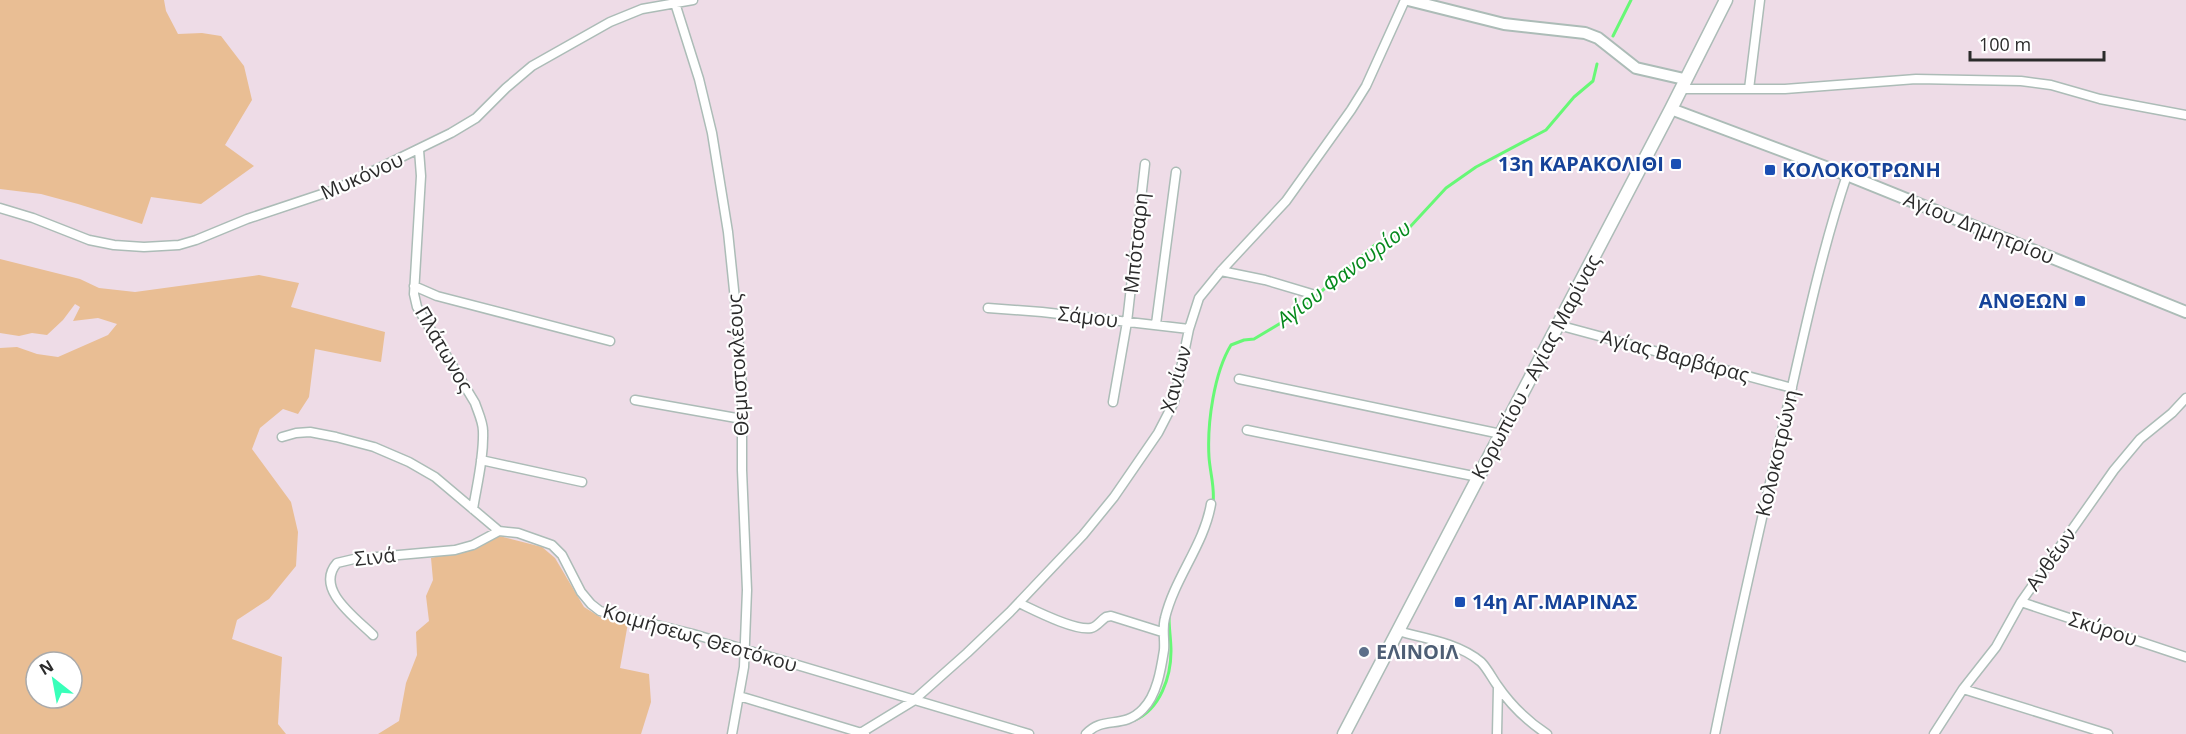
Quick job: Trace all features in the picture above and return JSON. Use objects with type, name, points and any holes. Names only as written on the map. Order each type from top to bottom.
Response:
[{"type":"main road","name":"Κορωπίου - Αγίας Μαρίνας","points":[[1344,734],[1726,0]]},
{"type":"street","name":"Μυκόνου","points":[[0,208],[33,218],[88,240],[105,243],[144,247],[179,245],[213,235],[247,219],[334,190],[419,150],[476,118],[506,88],[548,55],[610,22],[642,9],[668,2],[693,0]]},
{"type":"street","points":[[1406,0],[1504,24],[1585,33],[1598,38],[1636,68],[1682,84],[1785,89],[1916,79],[2021,81],[2051,85],[2100,99],[2186,115]]},
{"type":"street","name":"Χανίων","points":[[862,734],[913,701],[967,653],[1019,603],[1083,535],[1114,497],[1158,434],[1174,402],[1189,329],[1199,298],[1286,201],[1351,110],[1366,86],[1406,0]]},
{"type":"street","points":[[1749,89],[1760,0]]},
{"type":"street","name":"Θεμιστοκλέους","points":[[668,2],[699,79],[718,164],[733,276],[742,387],[742,470],[747,577],[744,667],[732,734]]},
{"type":"street","name":"Αγίου Δημητρίου","points":[[1671,109],[1847,175],[2186,312]]},
{"type":"street","name":"Πλάτωνος","points":[[419,150],[421,176],[414,286],[417,307],[475,403],[483,432],[473,509]]},
{"type":"street","name":"Μπότσαρη","points":[[1113,402],[1127,322],[1145,164]]},
{"type":"street","points":[[1156,324],[1176,172]]},
{"type":"street","name":"Κολοκοτρώνη","points":[[1715,734],[1733,644],[1792,388],[1831,223],[1847,175]]},
{"type":"street","points":[[1221,271],[1265,280],[1312,294]]},
{"type":"street","points":[[414,286],[437,296],[610,341]]},
{"type":"street","points":[[417,307],[422,298],[437,296]]},
{"type":"street","name":"Σάμου","points":[[988,308],[1189,329]]},
{"type":"street","name":"Αγίας Βαρβάρας","points":[[1558,325],[1792,388]]},
{"type":"street","points":[[1239,379],[1501,434]]},
{"type":"street","name":"Ανθέων","points":[[1934,734],[1963,689],[1996,647],[2021,602],[2130,450],[2186,398]]},
{"type":"street","points":[[635,400],[742,419]]},
{"type":"street","points":[[1247,430],[1478,477]]},
{"type":"street","name":"Κοιμήσεως Θεοτόκου","points":[[282,437],[310,432],[374,447],[409,462],[435,477],[500,531],[518,533],[552,545],[562,555],[581,592],[600,611],[693,634],[1029,734]]},
{"type":"street","points":[[481,460],[582,482]]},
{"type":"street","points":[[1086,734],[1097,725],[1125,722],[1144,708],[1153,695],[1164,647],[1162,632],[1165,615],[1182,574],[1201,540],[1211,504]]},
{"type":"street","name":"Σινά","points":[[373,635],[334,596],[330,573],[337,563],[354,559],[455,550],[473,545],[500,531]]},
{"type":"street","name":"Σκύρου","points":[[2021,602],[2186,657]]},
{"type":"street","points":[[1019,603],[1084,628],[1097,625],[1106,616],[1111,616],[1162,632]]},
{"type":"street","points":[[1398,631],[1467,652],[1482,663],[1514,706],[1537,728],[1547,734]]},
{"type":"street","points":[[1497,734],[1498,687]]},
{"type":"street","points":[[1963,689],[2108,734]]},
{"type":"street","points":[[739,696],[862,734]]},
{"type":"shaded area","points":[[0,0],[164,0],[166,11],[178,34],[202,33],[221,36],[244,66],[252,100],[225,145],[254,166],[201,204],[151,197],[142,224],[41,194],[0,189]]},
{"type":"shaded area","points":[[0,259],[80,279],[99,288],[135,292],[259,275],[299,283],[291,307],[385,332],[381,362],[315,349],[309,397],[298,414],[283,409],[260,428],[252,449],[291,502],[298,532],[296,566],[269,599],[237,620],[232,639],[282,657],[278,724],[286,734],[0,734],[0,348],[17,347],[37,354],[58,357],[108,335],[117,324],[98,318],[73,321],[80,307],[75,304],[63,320],[47,335],[32,333],[19,336],[0,333]]},
{"type":"shaded area","points":[[499,536],[542,547],[555,558],[584,607],[600,617],[628,623],[620,668],[649,674],[651,702],[641,734],[378,734],[399,721],[406,683],[417,655],[416,632],[429,621],[426,596],[433,580],[431,558],[480,547]]},
{"type":"waterway","name":"Αγίου Φανουρίου","points":[[1613,36],[1631,0]]},
{"type":"waterway","name":"Αγίου Φανουρίου","points":[[1213,503],[1209,429],[1216,384],[1231,345],[1254,339],[1294,315],[1376,244],[1409,228],[1446,188],[1476,167],[1546,130],[1574,97],[1593,81],[1597,64]]},
{"type":"waterway","name":"Αγίου Φανουρίου","points":[[1135,720],[1151,708],[1166,681],[1171,651],[1169,617]]},
{"type":"place","name":"13η ΚΑΡΑΚΟΛΙΘΙ","points":[[1676,164]]},
{"type":"place","name":"ΚΟΛΟΚΟΤΡΩΝΗ","points":[[1770,170]]},
{"type":"place","name":"ΑΝΘΕΩΝ","points":[[2080,301]]},
{"type":"place","name":"14η ΑΓ.ΜΑΡΙΝΑΣ","points":[[1460,602]]},
{"type":"place","name":"ΕΛΙΝΟΙΛ","points":[[1364,652]]}]
